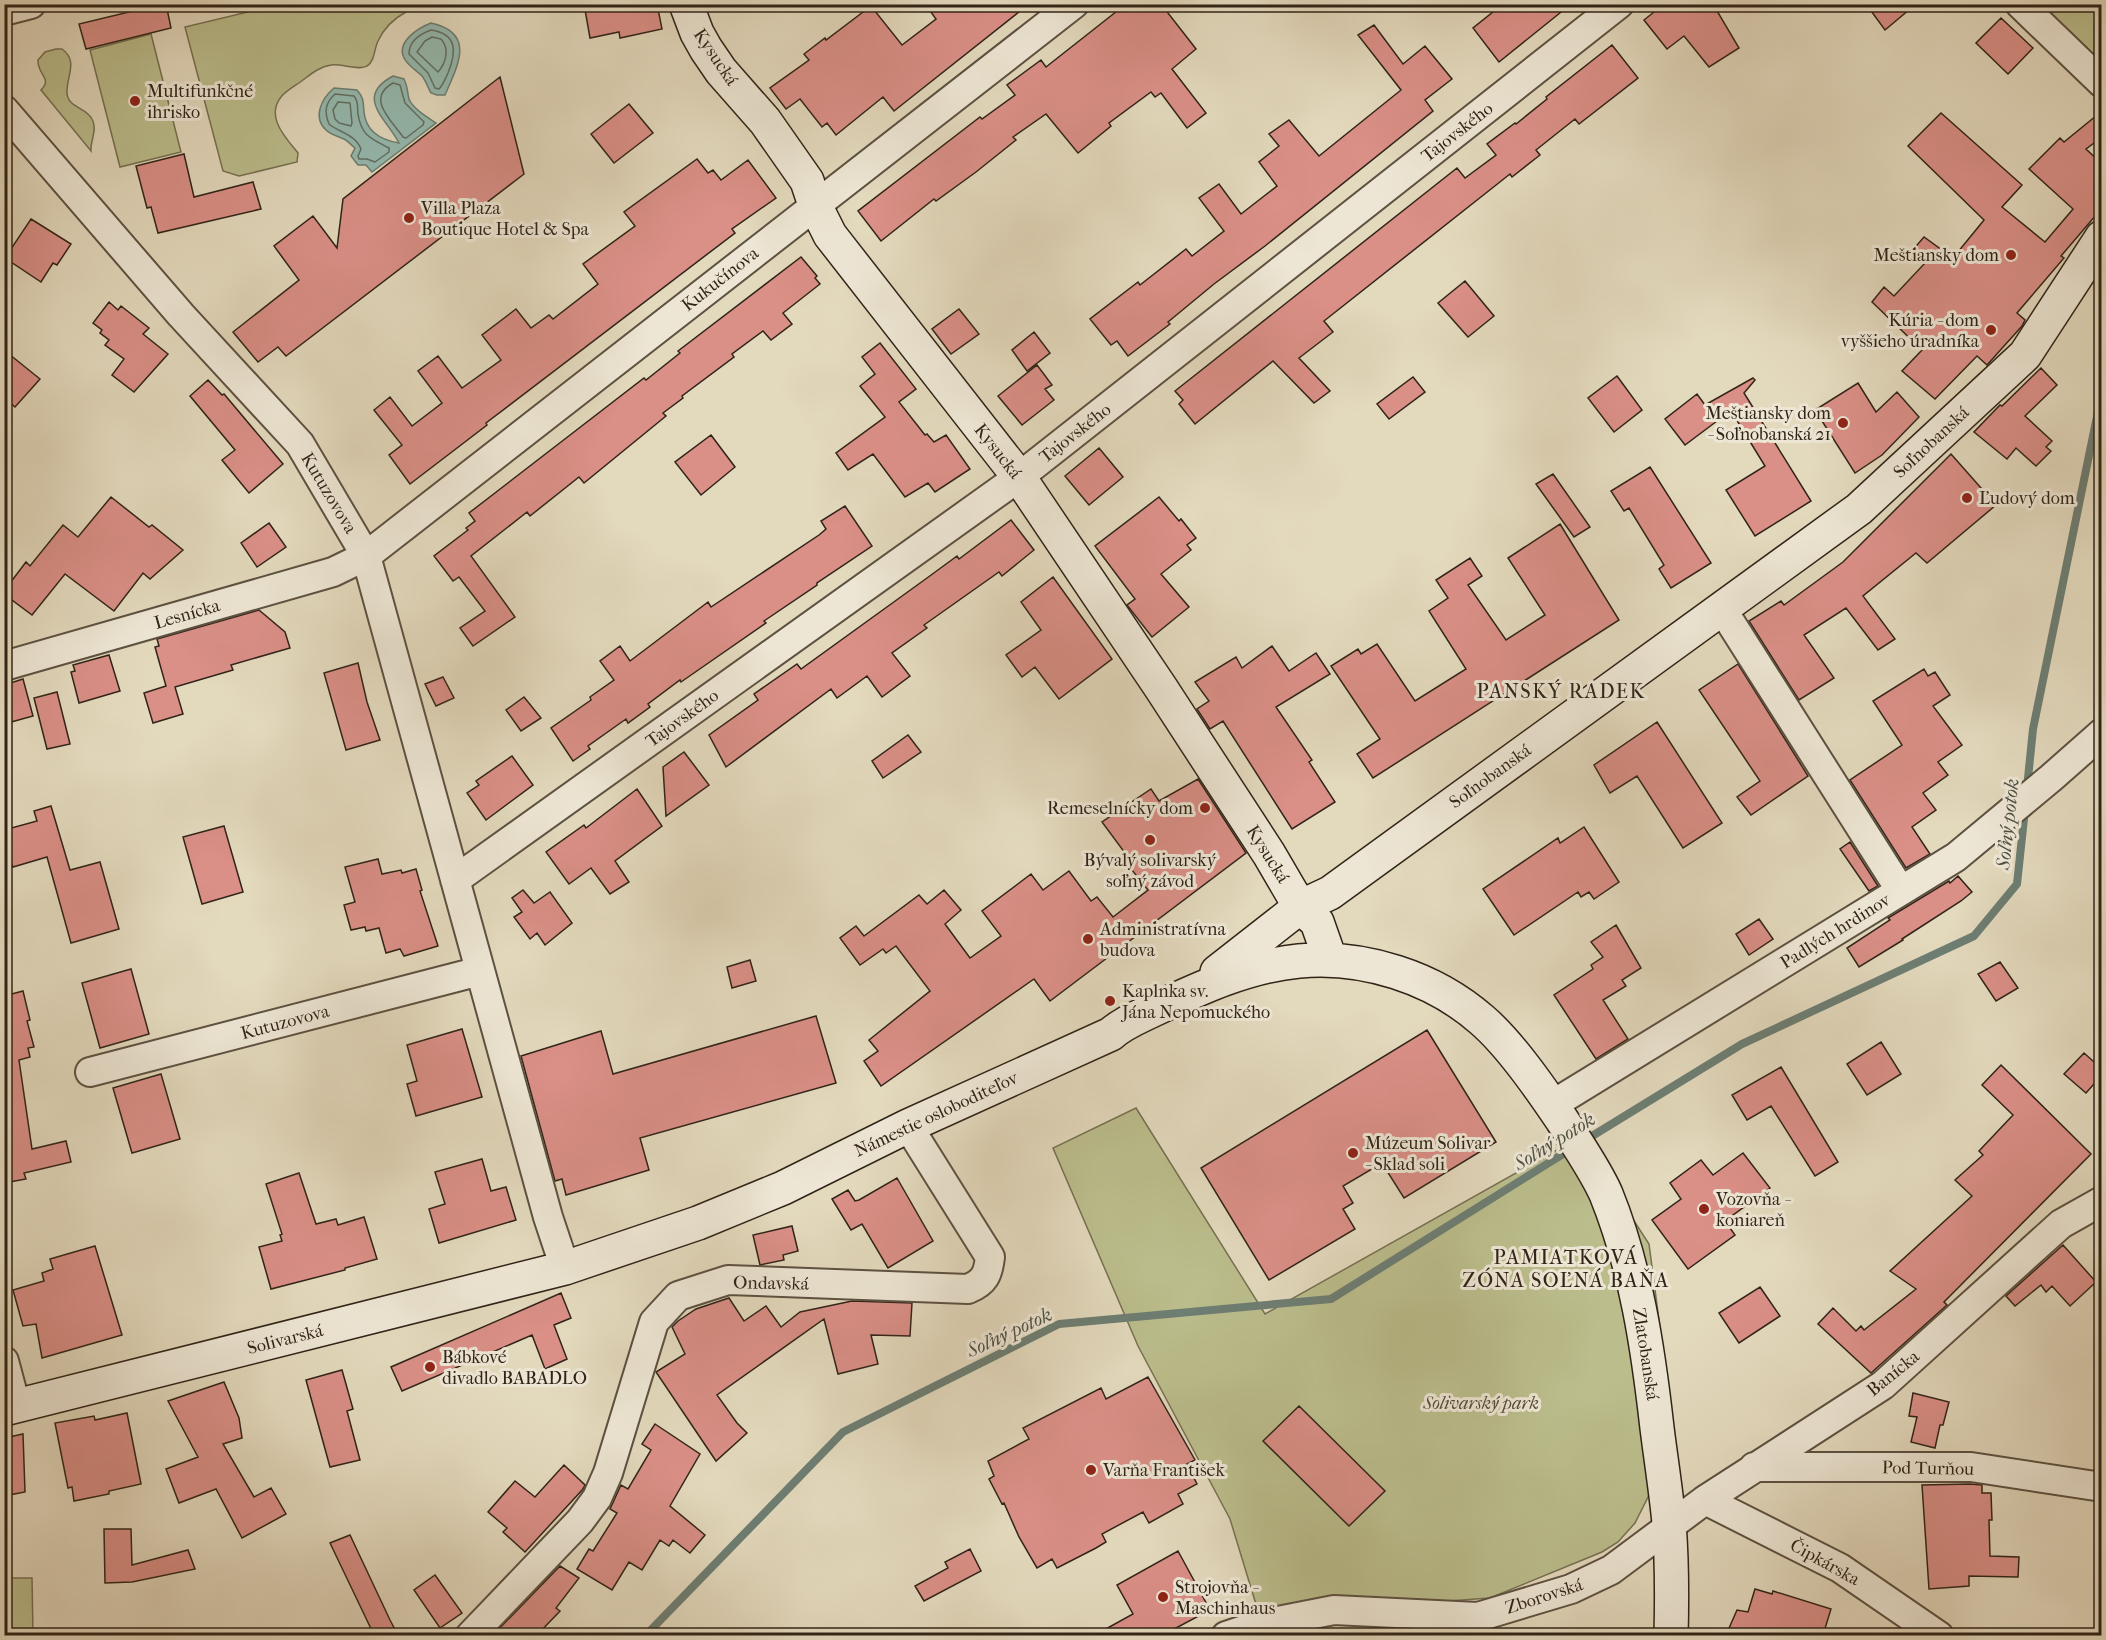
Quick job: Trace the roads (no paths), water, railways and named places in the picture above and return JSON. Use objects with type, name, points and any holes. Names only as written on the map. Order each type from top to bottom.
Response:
[{"type":"street","points":[[4,11],[31,4]]},
{"type":"street","name":"Kysucká","points":[[686,4],[697,33],[721,71],[765,121],[807,181],[815,205],[830,235],[1019,477],[1180,717],[1269,854],[1300,907]]},
{"type":"street","name":"Kukučínova","points":[[366,556],[1074,4]]},
{"type":"street","name":"Tajovského","points":[[455,880],[1019,477],[1619,4]]},
{"type":"street","points":[[2020,4],[2102,83]]},
{"type":"street","name":"Kutuzovova","points":[[4,110],[181,315],[300,444],[366,556],[480,971],[565,1268]]},
{"type":"street","name":"Soľnobanská","points":[[1191,992],[1300,907],[1330,893],[1859,509],[2025,355],[2102,237]]},
{"type":"street","name":"Lesnícka","points":[[4,666],[333,572],[366,556]]},
{"type":"street","points":[[1722,609],[1901,891]]},
{"type":"street","name":"Padlých hrdinov","points":[[1559,1116],[1956,857],[2102,733]]},
{"type":"street","points":[[1300,907],[1298,932],[1317,960]]},
{"type":"street","name":"Zlatobanská","points":[[1317,960],[1353,961],[1400,974],[1445,993],[1483,1020],[1514,1056],[1559,1116],[1602,1185],[1629,1266],[1642,1318],[1669,1526],[1671,1635]]},
{"type":"street","name":"Námestie osloboditeľov","points":[[565,1268],[698,1223],[783,1188],[908,1126],[1111,1034],[1116,1029],[1191,992],[1246,970],[1272,963],[1317,960]]},
{"type":"street","name":"Kutuzovova","points":[[90,1072],[480,971]]},
{"type":"street","name":"Ondavská","points":[[470,1635],[580,1521],[597,1498],[608,1473],[654,1322],[678,1296],[728,1280],[968,1289],[980,1284],[988,1275],[990,1257],[908,1126]]},
{"type":"street","name":"Banícka","points":[[1669,1526],[1754,1467],[1883,1385],[2061,1224],[2102,1201]]},
{"type":"street","name":"Solivarská","points":[[10,1408],[565,1268]]},
{"type":"street","points":[[4,1361],[10,1408]]},
{"type":"street","name":"Pod Turňou","points":[[1754,1467],[1971,1467],[2102,1487]]},
{"type":"street","name":"Čipkárska","points":[[1705,1500],[1840,1568],[1939,1635]]},
{"type":"street","name":"Zborovská","points":[[1226,1635],[1262,1624],[1335,1610],[1478,1617],[1571,1589],[1595,1579],[1611,1570],[1669,1526]]},
{"type":"water","points":[[431,23],[454,34],[459,42],[458,62],[445,95],[431,93],[423,78],[408,63],[402,52],[410,36]]},
{"type":"water","points":[[393,76],[404,79],[411,103],[436,123],[372,172],[366,165],[358,165],[351,156],[355,148],[328,132],[322,125],[320,108],[334,88],[357,90],[362,98],[365,119],[371,130],[386,140],[399,143],[376,108],[374,100],[382,84]]},
{"type":"waterway","name":"Soľný potok","points":[[2027,788],[2033,729],[2102,392]]},
{"type":"waterway","name":"Soľný potok","points":[[1584,1141],[1742,1044],[1974,936],[2017,884],[2025,809]]},
{"type":"waterway","name":"Soľný potok","points":[[645,1636],[843,1432],[1059,1324],[1331,1299],[1571,1149]]},
{"type":"place","name":"Multifunkčné ihrisko","points":[[135,101]]},
{"type":"place","name":"Villa Plaza Boutique Hotel & Spa","points":[[409,218]]},
{"type":"place","name":"Meštiansky dom","points":[[2011,255]]},
{"type":"place","name":"Kúria - dom vyššieho úradníka","points":[[1991,330]]},
{"type":"place","name":"Meštiansky dom - Soľnobanská 21","points":[[1843,423]]},
{"type":"place","name":"Ľudový dom","points":[[1967,498]]},
{"type":"place","name":"Remeselnícky dom","points":[[1205,808]]},
{"type":"place","name":"Bývalý solivarský soľný závod","points":[[1150,840]]},
{"type":"place","name":"Administratívna budova","points":[[1088,939]]},
{"type":"place","name":"Kaplnka sv. Jána Nepomuckého","points":[[1110,1001]]},
{"type":"place","name":"Múzeum Solivar - Sklad soli","points":[[1353,1153]]},
{"type":"place","name":"Vozovňa - koniareň","points":[[1704,1209]]},
{"type":"place","name":"Bábkové divadlo BABADLO","points":[[430,1367]]},
{"type":"place","name":"Varňa František","points":[[1091,1470]]},
{"type":"place","name":"Strojovňa - Maschinhaus","points":[[1163,1597]]},
{"type":"district","name":"PANSKÝ RADEK","points":[[1561,691]]},
{"type":"district","name":"PAMIATKOVÁ ZÓNA SOĽNÁ BAŇA","points":[[1566,1268]]},
{"type":"park label","name":"Solivarský park","points":[[1481,1403]]}]
